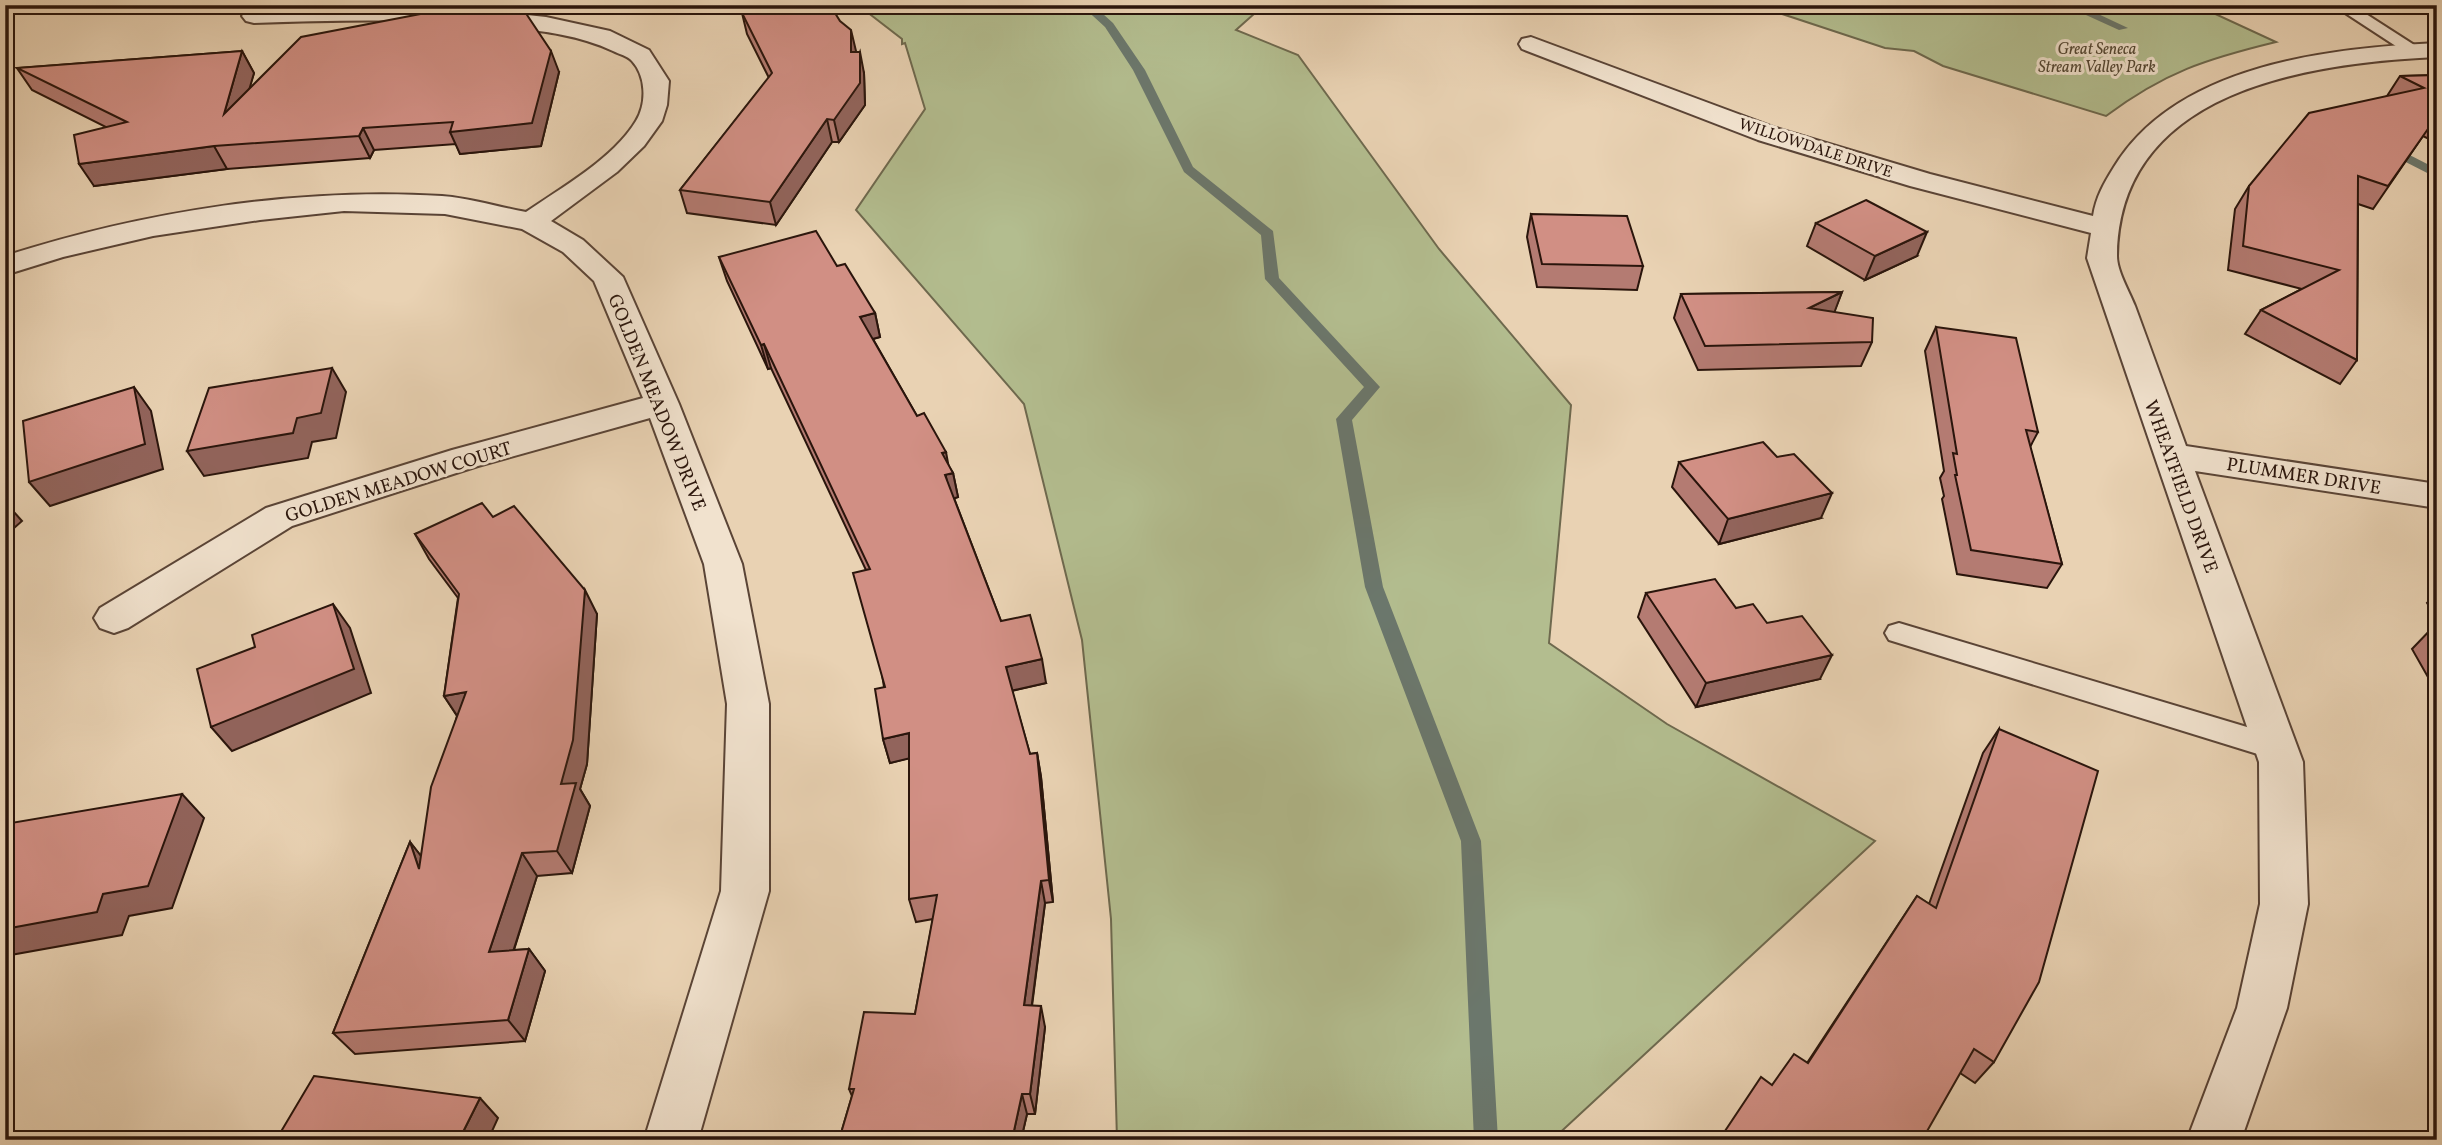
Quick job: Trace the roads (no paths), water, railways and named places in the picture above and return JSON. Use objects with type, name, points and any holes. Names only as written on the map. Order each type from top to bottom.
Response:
[{"type":"street","points":[[254,16],[410,9],[521,10],[566,16],[606,27],[636,42],[656,69],[656,97],[648,124],[618,158],[531,222]]},
{"type":"street","name":"WILLOWDALE DRIVE","points":[[1531,44],[1767,134],[1920,180],[2107,228]]},
{"type":"street","name":"WHEATFIELD DRIVE","points":[[2214,1140],[2262,1008],[2284,904],[2281,762],[2102,258],[2113,190],[2138,149],[2164,124],[2215,93],[2285,67],[2426,50]]},
{"type":"street","name":"GOLDEN MEADOW DRIVE","points":[[5,266],[54,250],[153,227],[344,202],[445,205],[531,222],[573,246],[608,277],[662,404],[723,564],[748,704],[745,891],[671,1140]]},
{"type":"street","name":"GOLDEN MEADOW COURT","points":[[114,618],[279,517],[466,458],[662,404]]},
{"type":"street","name":"PLUMMER DRIVE","points":[[2170,455],[2437,496]]},
{"type":"lane","points":[[2341,5],[2426,50]]},
{"type":"lane","points":[[2432,5],[2437,8]]},
{"type":"lane","points":[[1899,633],[2277,748]]},
{"type":"waterway","points":[[1086,5],[1109,25],[1139,70],[1188,169],[1268,234],[1272,279],[1372,387],[1344,419],[1374,587],[1471,841],[1486,1140]]},
{"type":"waterway","points":[[2069,5],[2123,28]]},
{"type":"waterway","points":[[2394,151],[2437,174]]},
{"type":"park label","name":"Great Seneca Stream Valley Park","points":[[2097,57]]}]
